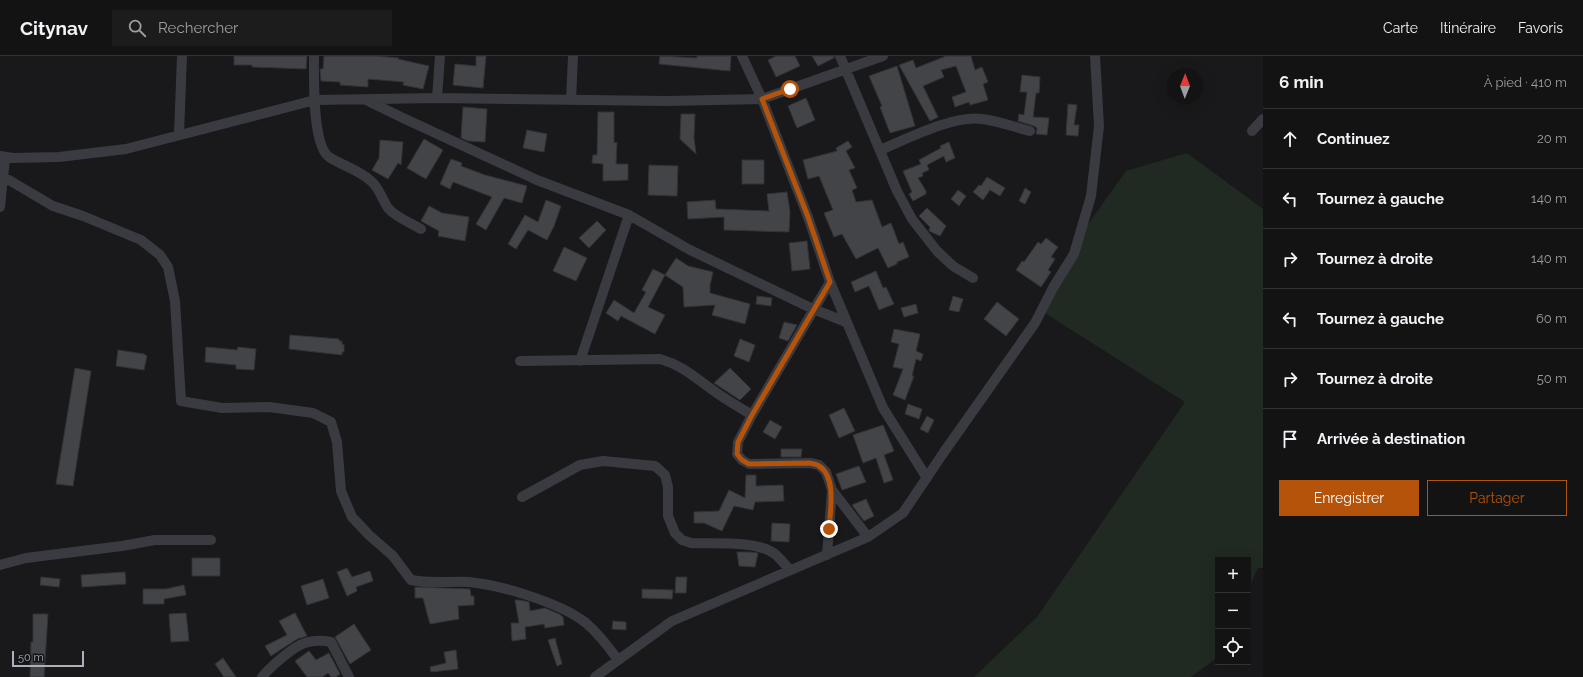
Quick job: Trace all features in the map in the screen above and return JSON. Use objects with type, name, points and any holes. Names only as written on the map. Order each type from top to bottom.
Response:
[{"type":"street","points":[[180,134],[182,56]]},
{"type":"street","points":[[314,56],[315,100],[319,142],[322,150],[328,156],[360,173],[372,182],[388,209],[421,229]]},
{"type":"street","points":[[437,98],[440,56]]},
{"type":"street","points":[[571,100],[572,56]]},
{"type":"street","points":[[742,56],[762,99],[808,217],[830,282],[883,408],[927,478]]},
{"type":"street","points":[[840,56],[896,191],[912,219],[937,251],[953,266],[973,278]]},
{"type":"street","points":[[0,207],[2,157],[59,157],[126,149],[315,100],[437,98],[571,100],[762,99],[883,56]]},
{"type":"street","points":[[595,677],[672,621],[868,537],[904,513],[1035,323],[1054,286],[1074,254],[1091,196],[1099,126],[1095,56]]},
{"type":"street","points":[[364,99],[537,180],[629,215],[690,250],[813,309],[846,322]]},
{"type":"street","points":[[880,150],[937,127],[961,120],[982,119],[1030,131]]},
{"type":"street","points":[[1252,131],[1263,119]]},
{"type":"street","points":[[2,176],[53,206],[141,240],[160,255],[168,267],[175,301],[181,401],[222,408],[269,407],[313,413],[331,422],[337,442],[341,491],[352,517],[369,535],[393,556],[411,580],[470,582],[515,591],[556,606],[585,622],[600,636],[618,660]]},
{"type":"street","points":[[580,361],[629,215]]},
{"type":"street","points":[[830,282],[752,415],[738,442],[737,454],[742,460],[749,464],[810,463],[819,465],[826,472],[832,490],[868,537]]},
{"type":"street","points":[[520,361],[660,359],[687,370],[730,402],[752,415]]},
{"type":"street","points":[[522,498],[580,465],[604,461],[655,466],[665,474],[668,487],[668,516],[675,533],[682,540],[691,543],[752,544],[775,554],[790,570]]},
{"type":"street","points":[[827,555],[832,490]]},
{"type":"street","points":[[0,565],[26,558],[122,546],[156,540],[211,540]]},
{"type":"street","points":[[262,677],[267,670],[300,645],[320,640],[331,642],[349,677]]},
{"type":"shaded area","points":[[1187,153],[1263,209],[1263,568],[1258,568],[1251,583],[1251,557],[1215,557],[1215,659],[1191,677],[974,677],[1037,617],[1185,402],[1037,308],[1081,234],[1126,171]]},
{"type":"building","points":[[234,56],[307,56],[306,69],[234,65]]},
{"type":"building","points":[[324,56],[376,56],[399,58],[398,59],[429,66],[423,89],[403,85],[404,82],[368,79],[368,87],[340,85],[340,82],[321,81],[320,69],[323,69]]},
{"type":"building","points":[[476,56],[486,56],[483,88],[453,85],[455,64],[476,66]]},
{"type":"building","points":[[660,56],[697,58],[697,56],[731,56],[730,71],[659,64]]},
{"type":"building","points":[[776,56],[795,56],[800,66],[776,77],[768,60]]},
{"type":"building","points":[[812,56],[834,56],[834,58],[818,66]]},
{"type":"building","points":[[946,56],[971,56],[975,70],[982,67],[988,82],[983,84],[988,100],[970,105],[969,102],[955,107],[952,97],[966,92],[956,66],[941,70],[944,77],[923,86],[938,117],[930,121],[899,65],[913,60],[916,68]]},
{"type":"building","points":[[897,66],[915,126],[890,133],[880,107],[882,106],[869,76]]},
{"type":"building","points":[[1022,75],[1040,77],[1039,93],[1036,93],[1033,117],[1049,118],[1047,135],[1036,134],[1037,128],[1018,121],[1019,114],[1024,115],[1027,92],[1020,92]]},
{"type":"building","points":[[806,98],[815,120],[797,128],[788,106]]},
{"type":"building","points":[[1068,104],[1077,105],[1074,125],[1079,125],[1078,136],[1066,135]]},
{"type":"building","points":[[463,107],[487,109],[485,142],[468,141],[461,138]]},
{"type":"building","points":[[598,112],[614,112],[614,143],[617,142],[616,164],[628,164],[628,180],[603,181],[603,164],[592,163],[593,155],[597,155]]},
{"type":"building","points":[[681,114],[695,114],[694,138],[696,154],[680,139]]},
{"type":"building","points":[[527,130],[547,134],[544,152],[523,148]]},
{"type":"building","points":[[424,139],[443,150],[426,179],[407,168]]},
{"type":"building","points":[[380,140],[403,142],[401,165],[398,163],[388,179],[372,170],[379,158]]},
{"type":"building","points":[[848,141],[852,147],[846,151],[855,168],[849,170],[857,188],[852,190],[856,202],[872,200],[882,227],[891,223],[899,244],[903,242],[909,257],[888,268],[878,248],[856,259],[842,234],[834,237],[824,213],[833,210],[819,176],[808,179],[803,160],[837,151],[836,148]]},
{"type":"building","points":[[949,142],[955,158],[946,162],[944,156],[927,165],[929,170],[922,173],[923,176],[918,178],[926,191],[926,194],[913,201],[909,194],[912,192],[903,171],[921,164],[919,160],[941,148],[940,146]]},
{"type":"building","points":[[451,159],[462,163],[461,166],[485,175],[527,186],[522,203],[504,198],[486,230],[476,224],[492,197],[453,182],[450,189],[440,184]]},
{"type":"building","points":[[742,160],[764,160],[764,184],[742,184]]},
{"type":"building","points":[[649,165],[678,166],[677,196],[648,195]]},
{"type":"building","points":[[987,177],[1005,188],[1000,196],[990,190],[983,200],[973,192],[979,185],[981,186]]},
{"type":"building","points":[[1025,188],[1031,192],[1025,204],[1019,201]]},
{"type":"building","points":[[958,190],[966,196],[959,206],[951,199]]},
{"type":"building","points":[[787,192],[790,212],[789,232],[724,230],[724,217],[688,219],[687,202],[715,200],[716,209],[769,211],[767,194]]},
{"type":"building","points":[[546,200],[561,206],[547,240],[528,230],[516,249],[508,244],[525,215],[538,222]]},
{"type":"building","points":[[429,206],[442,213],[469,217],[465,241],[438,236],[439,231],[421,221]]},
{"type":"building","points":[[927,208],[946,226],[940,236],[929,231],[930,227],[919,216]]},
{"type":"building","points":[[597,221],[606,230],[589,248],[579,238]]},
{"type":"building","points":[[1046,238],[1058,247],[1051,257],[1055,259],[1048,270],[1051,272],[1041,287],[1016,270],[1022,261],[1024,262],[1038,242],[1041,244]]},
{"type":"building","points":[[807,241],[810,269],[792,271],[789,243]]},
{"type":"building","points":[[564,247],[587,258],[576,281],[553,271]]},
{"type":"building","points":[[676,258],[688,266],[713,272],[710,293],[750,304],[745,324],[712,315],[715,305],[684,307],[683,287],[665,275]]},
{"type":"building","points":[[653,269],[665,275],[648,307],[665,315],[655,334],[621,316],[618,321],[606,313],[614,300],[634,313],[646,292],[642,290]]},
{"type":"building","points":[[876,271],[883,288],[886,287],[894,304],[879,310],[869,286],[855,292],[851,282]]},
{"type":"building","points":[[757,296],[772,298],[771,306],[756,304]]},
{"type":"building","points":[[953,296],[963,299],[959,312],[949,310]]},
{"type":"building","points":[[997,302],[1019,319],[1006,336],[984,319]]},
{"type":"building","points":[[916,304],[918,313],[904,317],[901,308]]},
{"type":"building","points":[[784,322],[797,325],[788,341],[779,338]]},
{"type":"building","points":[[894,329],[920,334],[916,351],[923,354],[921,361],[916,359],[912,376],[914,376],[905,400],[893,395],[903,369],[893,367],[899,344],[891,342]]},
{"type":"building","points":[[290,335],[339,339],[339,341],[342,341],[342,345],[344,344],[344,352],[342,352],[342,355],[289,349]]},
{"type":"building","points":[[740,339],[755,345],[749,362],[734,356]]},
{"type":"building","points":[[206,347],[237,350],[238,347],[256,349],[254,370],[236,369],[236,365],[205,362]]},
{"type":"building","points":[[118,350],[144,354],[147,356],[144,370],[116,366]]},
{"type":"building","points":[[75,368],[91,371],[73,486],[56,484]]},
{"type":"building","points":[[730,368],[751,389],[740,400],[714,383]]},
{"type":"building","points":[[908,404],[922,409],[919,419],[905,414]]},
{"type":"building","points":[[844,408],[855,431],[839,438],[829,415]]},
{"type":"building","points":[[927,416],[934,420],[928,433],[920,429]]},
{"type":"building","points":[[770,420],[782,427],[775,439],[763,432]]},
{"type":"building","points":[[883,425],[894,451],[884,455],[893,480],[884,483],[876,458],[863,463],[853,435]]},
{"type":"building","points":[[781,449],[802,449],[801,457],[781,457]]},
{"type":"building","points":[[859,466],[866,482],[842,490],[836,474]]},
{"type":"building","points":[[746,475],[756,475],[756,486],[783,485],[784,501],[755,502],[753,510],[734,506],[722,531],[704,523],[694,523],[694,512],[719,511],[729,490],[745,498]]},
{"type":"building","points":[[866,499],[874,516],[864,521],[852,505]]},
{"type":"building","points":[[772,523],[790,524],[789,542],[771,541]]},
{"type":"building","points":[[737,552],[758,553],[755,567],[739,566]]},
{"type":"building","points":[[192,558],[220,558],[220,576],[192,576]]},
{"type":"building","points":[[347,568],[352,577],[370,571],[373,581],[356,587],[357,591],[347,596],[337,572]]},
{"type":"building","points":[[125,572],[126,584],[82,587],[81,575]]},
{"type":"building","points":[[41,577],[60,579],[59,587],[40,585]]},
{"type":"building","points":[[676,577],[687,577],[686,593],[675,593]]},
{"type":"building","points":[[323,579],[329,598],[307,605],[301,586]]},
{"type":"building","points":[[184,585],[186,595],[164,599],[164,604],[143,604],[143,589],[166,589]]},
{"type":"building","points":[[415,587],[470,589],[471,596],[474,596],[474,605],[458,606],[459,619],[430,624],[423,598],[415,598]]},
{"type":"building","points":[[642,589],[673,590],[672,599],[642,598]]},
{"type":"building","points":[[515,600],[529,602],[530,611],[545,608],[559,614],[563,617],[564,625],[545,628],[544,624],[525,627],[526,639],[512,641],[511,623],[519,623]]},
{"type":"building","points":[[186,613],[189,641],[171,642],[169,614]]},
{"type":"building","points":[[295,613],[307,636],[297,639],[271,656],[265,646],[287,635],[279,621]]},
{"type":"building","points":[[33,614],[48,614],[44,677],[30,677],[31,642],[33,642]]},
{"type":"building","points":[[613,621],[626,622],[626,630],[612,629]]},
{"type":"building","points":[[354,624],[371,650],[350,664],[335,637]]},
{"type":"building","points":[[555,638],[562,664],[557,666],[548,640]]},
{"type":"building","points":[[456,650],[458,669],[431,672],[430,667],[446,663],[444,652]]},
{"type":"building","points":[[309,651],[316,660],[329,653],[340,674],[336,677],[331,677],[328,673],[322,677],[307,677],[295,661]]},
{"type":"building","points":[[223,658],[236,677],[224,677],[215,664]]},
{"type":"route","points":[[790,89],[762,99],[808,217],[830,282],[752,415],[738,442],[737,454],[742,460],[749,464],[810,463],[819,465],[826,472],[832,490],[829,529]]}]
